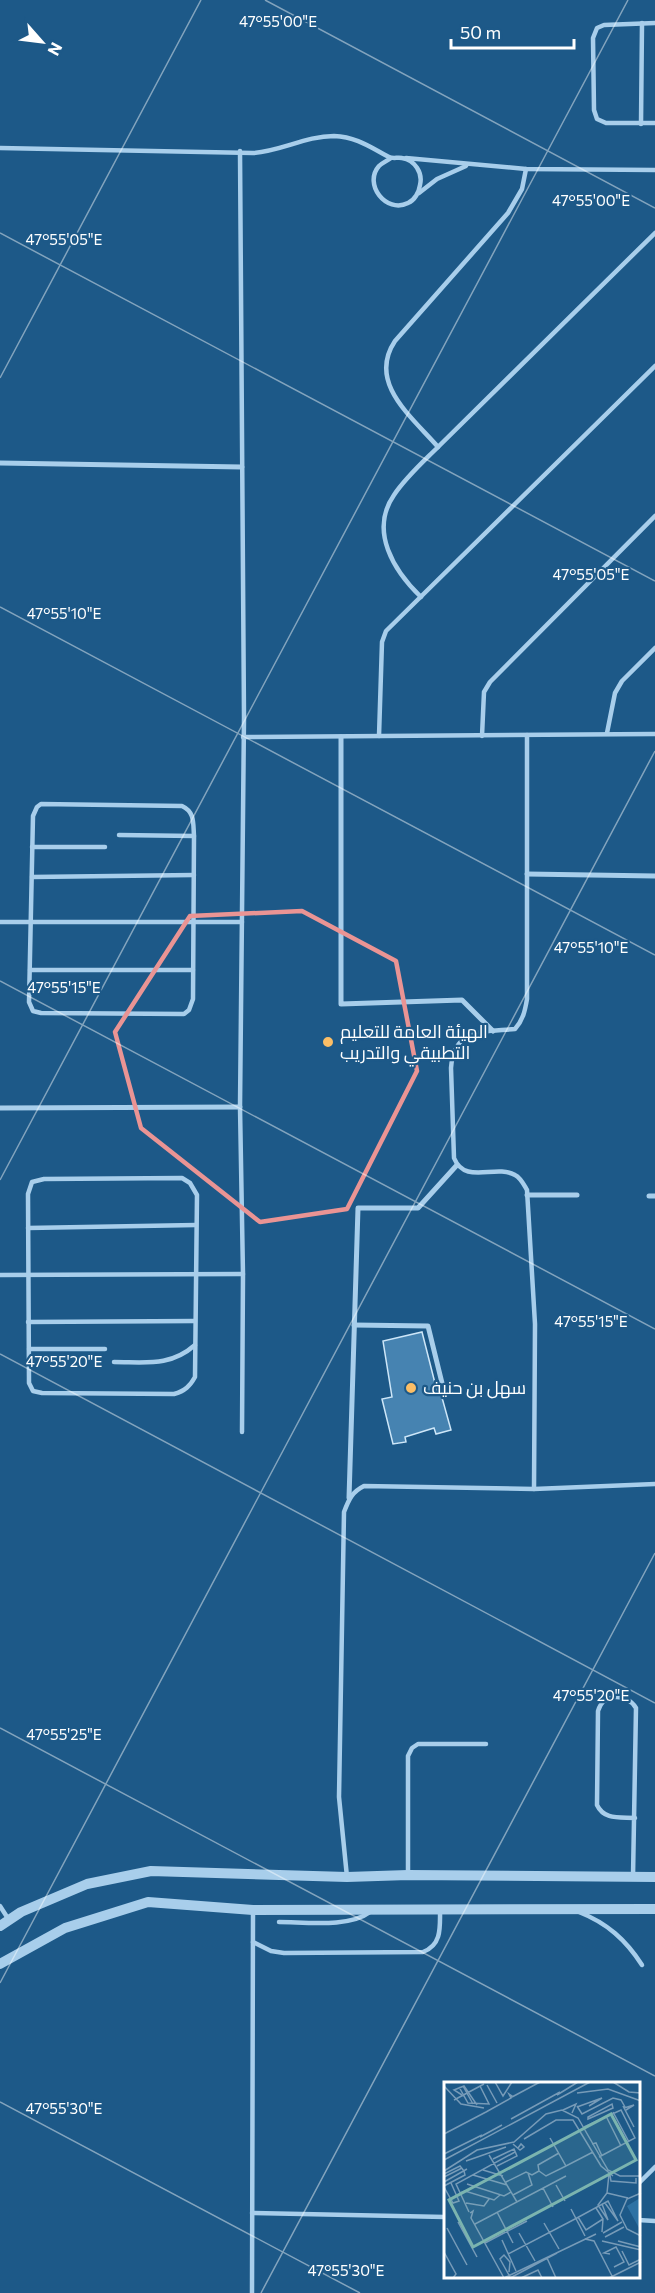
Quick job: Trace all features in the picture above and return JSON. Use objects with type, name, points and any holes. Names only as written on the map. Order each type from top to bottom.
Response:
[{"type":"street","points":[[0,463],[242,467]]},
{"type":"street","points":[[341,737],[341,1004],[462,1000],[493,1031]]},
{"type":"street","points":[[527,874],[655,876]]},
{"type":"street","points":[[0,1108],[240,1107]]},
{"type":"street","points":[[349,1498],[358,1208],[418,1208],[457,1165]]},
{"type":"street","points":[[527,1195],[577,1195]]},
{"type":"street","points":[[354,1325],[428,1326],[442,1383]]},
{"type":"street","points":[[4,1923],[21,1912],[87,1884],[151,1871],[347,1877],[408,1875],[655,1877]]},
{"type":"street","points":[[0,1964],[64,1928],[148,1902],[253,1910],[655,1909]]},
{"type":"lane","points":[[641,124],[642,23]]},
{"type":"lane","points":[[655,23],[604,25],[597,28],[593,38],[595,115],[601,122],[606,123],[655,123]]},
{"type":"lane","points":[[0,148],[267,152],[316,137],[332,136],[347,137],[367,144],[391,158],[526,169],[655,170]]},
{"type":"lane","points":[[240,152],[243,737],[240,1107],[243,1274],[242,1432]]},
{"type":"lane","points":[[391,158],[378,167],[373,182],[379,197],[392,205],[408,204],[437,179],[468,165]]},
{"type":"lane","points":[[404,158],[416,166],[422,179],[419,193]]},
{"type":"lane","points":[[438,447],[400,405],[388,385],[385,372],[386,356],[395,341],[508,213],[518,199],[526,169]]},
{"type":"lane","points":[[421,597],[406,583],[385,546],[385,520],[392,497],[438,447],[655,232]]},
{"type":"lane","points":[[379,736],[382,642],[386,631],[655,366]]},
{"type":"lane","points":[[482,736],[484,692],[490,682],[655,516]]},
{"type":"lane","points":[[607,733],[615,693],[622,681],[655,648]]},
{"type":"lane","points":[[243,737],[655,734]]},
{"type":"lane","points":[[527,735],[527,999],[525,1013],[521,1023],[515,1029],[471,1033],[457,1046],[452,1057],[454,1158],[457,1165],[470,1172],[514,1174],[521,1179],[527,1195],[535,1323],[534,1489]]},
{"type":"lane","points":[[46,804],[182,806],[192,815],[194,836],[194,970],[192,1005],[184,1014],[36,1013],[30,1007],[30,970],[32,847],[34,811],[37,807],[46,804]]},
{"type":"lane","points":[[119,835],[194,836]]},
{"type":"lane","points":[[32,847],[105,847]]},
{"type":"lane","points":[[32,877],[194,875]]},
{"type":"lane","points":[[0,922],[242,922]]},
{"type":"lane","points":[[30,970],[194,970]]},
{"type":"lane","points":[[182,1178],[190,1183],[195,1191],[196,1225],[195,1377],[186,1389],[174,1394],[38,1393],[30,1387],[28,1349],[29,1187],[38,1179],[182,1178]]},
{"type":"lane","points":[[28,1228],[196,1225]]},
{"type":"lane","points":[[0,1275],[243,1274]]},
{"type":"lane","points":[[28,1322],[195,1321]]},
{"type":"lane","points":[[114,1362],[170,1361],[186,1353],[195,1345]]},
{"type":"lane","points":[[28,1349],[105,1349]]},
{"type":"lane","points":[[347,1877],[339,1797],[344,1512],[355,1490],[364,1486],[534,1489],[655,1484]]},
{"type":"lane","points":[[633,1877],[635,1818],[636,1708],[625,1698],[606,1698],[600,1702],[598,1711],[597,1804],[601,1813],[608,1816],[635,1818]]},
{"type":"lane","points":[[408,1875],[408,1756],[412,1749],[418,1744],[486,1744]]},
{"type":"lane","points":[[0,1906],[4,1923]]},
{"type":"lane","points":[[571,1909],[594,1918],[619,1936],[642,1965]]},
{"type":"lane","points":[[252,2293],[253,1910]]},
{"type":"lane","points":[[279,1922],[347,1922],[361,1918],[373,1910]]},
{"type":"lane","points":[[253,1942],[264,1949],[284,1953],[423,1952],[429,1950],[438,1939],[440,1910]]},
{"type":"lane","points":[[640,2183],[655,2167]]},
{"type":"lane","points":[[252,2213],[444,2217]]},
{"type":"lane","points":[[640,2220],[655,2221]]},
{"type":"highlighted area","points":[[302,911],[396,961],[417,1071],[347,1209],[260,1222],[141,1128],[115,1032],[190,916]]},
{"type":"building","name":"سهل بن حنيف","points":[[422,1332],[438,1395],[441,1394],[451,1430],[436,1434],[434,1428],[405,1437],[406,1442],[393,1444],[382,1399],[392,1397],[383,1341]]},
{"type":"place","name":"الهيئة العامة للتعليم التطبيقي والتدريب","points":[[328,1042]]},
{"type":"place","name":"سهل بن حنيف","points":[[411,1388]]}]
